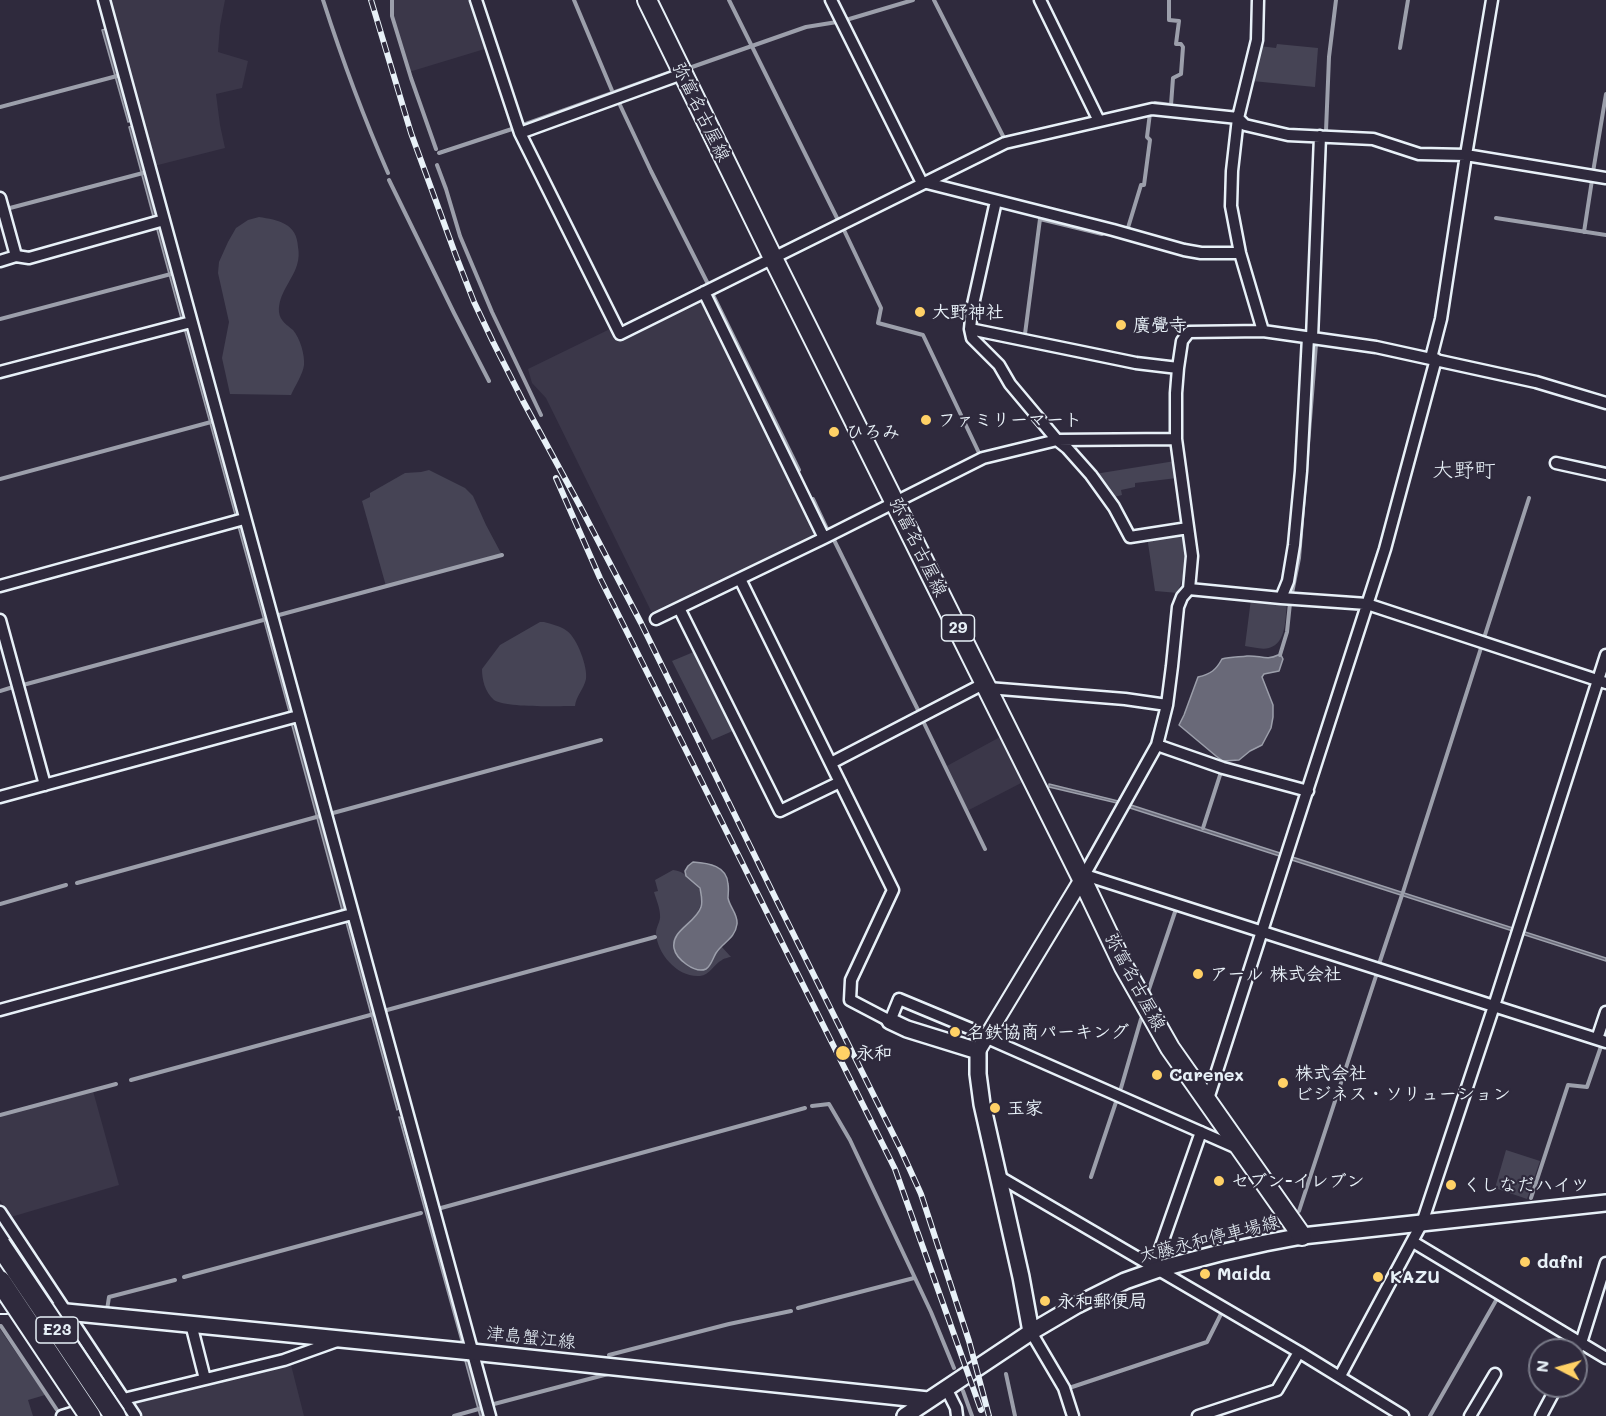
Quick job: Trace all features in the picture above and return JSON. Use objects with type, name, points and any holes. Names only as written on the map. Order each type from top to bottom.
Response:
[{"type":"highway","name":"E23","points":[[0,1245],[119,1407]]},
{"type":"highway","name":"E23","points":[[0,1281],[77,1415]]},
{"type":"main road","name":"弥富名古屋線","points":[[647,0],[773,258],[1084,877],[1124,967],[1170,1048],[1302,1236]]},
{"type":"main road","points":[[890,1021],[907,1029],[984,1042],[982,1104],[1021,1277],[1030,1332],[905,1416]]},
{"type":"main road","name":"大藤永和停車場線","points":[[1030,1332],[1077,1305],[1156,1268],[1265,1243],[1302,1236],[1606,1203]]},
{"type":"main road","points":[[2,1303],[77,1415]]},
{"type":"main road","name":"津島蟹江線","points":[[2,1303],[65,1312],[928,1400]]},
{"type":"street","points":[[104,0],[490,1416]]},
{"type":"street","points":[[476,0],[520,133],[620,333],[1005,142],[1152,109],[1238,118],[1245,125],[1288,135],[1372,139],[1419,154],[1466,155],[1606,178]]},
{"type":"street","points":[[831,0],[922,183],[1184,250],[1201,253],[1240,253]]},
{"type":"street","points":[[1040,0],[1099,121]]},
{"type":"street","points":[[1258,0],[1257,40],[1238,118],[1231,206],[1240,253],[1263,331]]},
{"type":"street","points":[[1207,1102],[1385,549],[1434,359],[1492,0]]},
{"type":"street","points":[[520,133],[682,74]]},
{"type":"street","points":[[1281,598],[1288,581],[1294,545],[1301,471],[1320,136]]},
{"type":"street","points":[[0,198],[16,256]]},
{"type":"street","points":[[996,201],[972,309],[970,329],[972,338],[999,365],[1010,384],[1057,440],[1091,475],[1114,507],[1130,537],[1188,528]]},
{"type":"street","points":[[0,261],[16,256],[29,258],[164,220]]},
{"type":"street","points":[[704,292],[824,538]]},
{"type":"street","points":[[0,372],[191,322]]},
{"type":"street","points":[[970,329],[1136,363],[1178,368]]},
{"type":"street","points":[[984,1042],[1084,877],[1157,745],[1167,705],[1173,666],[1178,607],[1182,597],[1189,589],[1192,556],[1176,439],[1178,368],[1182,342],[1189,332],[1263,331],[1376,347],[1536,382],[1606,403]]},
{"type":"street","points":[[656,619],[984,458],[1057,440],[1176,439]]},
{"type":"street","points":[[1556,463],[1606,474]]},
{"type":"street","points":[[0,585],[244,519]]},
{"type":"street","points":[[740,579],[893,890],[851,980],[850,1000],[890,1021],[899,999],[984,1042],[1240,1149]]},
{"type":"street","points":[[1189,589],[1366,604],[1602,681]]},
{"type":"street","points":[[679,608],[780,811],[840,782]]},
{"type":"street","points":[[0,620],[45,785]]},
{"type":"street","points":[[1340,1376],[1422,1223],[1602,681],[1606,655]]},
{"type":"street","points":[[831,763],[987,686],[1167,705]]},
{"type":"street","points":[[0,797],[298,716]]},
{"type":"street","points":[[1157,745],[1223,768],[1308,791]]},
{"type":"street","points":[[1084,877],[1262,931],[1601,1040],[1606,1012]]},
{"type":"street","points":[[0,1010],[352,914]]},
{"type":"street","points":[[1156,1268],[1201,1132]]},
{"type":"street","points":[[998,1176],[1340,1376],[1403,1416]]},
{"type":"street","points":[[0,1212],[65,1312],[119,1407],[135,1416]]},
{"type":"street","points":[[1413,1242],[1564,1338]]},
{"type":"street","points":[[1581,1338],[1606,1263]]},
{"type":"street","points":[[191,1324],[205,1379]]},
{"type":"street","points":[[1030,1332],[1064,1388],[1073,1416]]},
{"type":"street","points":[[77,1415],[119,1407],[205,1379],[284,1360],[343,1339]]},
{"type":"street","points":[[1588,1351],[1606,1358]]},
{"type":"street","points":[[1198,1416],[1277,1390],[1299,1352]]},
{"type":"street","points":[[1470,1416],[1495,1374]]},
{"type":"street","points":[[946,1388],[956,1408],[957,1416]]},
{"type":"street","points":[[1541,1416],[1551,1398]]},
{"type":"shaded area","points":[[107,0],[225,0],[218,52],[248,61],[242,88],[216,94],[225,148],[154,166]]},
{"type":"shaded area","points":[[392,0],[473,0],[488,48],[409,72],[392,16]]},
{"type":"shaded area","points":[[1277,44],[1318,48],[1315,87],[1252,81],[1259,46],[1276,48]]},
{"type":"shaded area","points":[[259,217],[285,224],[297,239],[298,263],[279,305],[282,320],[298,337],[304,356],[302,372],[291,395],[230,394],[222,358],[229,322],[218,273],[219,262],[236,228],[248,220]]},
{"type":"shaded area","points":[[703,296],[819,535],[818,538],[654,617],[546,398],[532,383],[528,369],[612,328],[617,338]]},
{"type":"shaded area","points":[[1175,461],[1177,478],[1135,483],[1135,487],[1121,490],[1122,495],[1110,498],[1095,474]]},
{"type":"shaded area","points":[[429,470],[465,488],[473,496],[502,555],[386,586],[362,501],[370,497],[370,493],[405,473]]},
{"type":"shaded area","points":[[1184,532],[1187,552],[1186,566],[1178,593],[1155,591],[1147,536]]},
{"type":"shaded area","points":[[1251,599],[1287,603],[1282,636],[1275,645],[1269,648],[1245,646]]},
{"type":"shaded area","points":[[540,622],[556,625],[567,631],[581,653],[586,679],[575,706],[500,703],[494,700],[486,690],[482,669],[500,645]]},
{"type":"shaded area","points":[[696,651],[735,730],[712,740],[672,661]]},
{"type":"shaded area","points":[[1000,737],[1023,782],[967,811],[945,767]]},
{"type":"shaded area","points":[[673,870],[691,879],[698,886],[701,894],[697,914],[676,938],[674,945],[676,953],[710,964],[721,946],[731,957],[716,964],[709,972],[700,976],[692,976],[677,969],[660,949],[657,941],[656,931],[660,917],[654,892],[658,891],[655,880]]},
{"type":"shaded area","points":[[93,1091],[119,1185],[11,1217],[0,1200],[0,1115]]},
{"type":"shaded area","points":[[1506,1150],[1540,1161],[1527,1199],[1495,1188]]},
{"type":"shaded area","points":[[0,1329],[45,1395],[28,1400],[33,1416],[0,1416]]},
{"type":"shaded area","points":[[290,1361],[304,1416],[140,1416],[132,1405],[137,1400],[194,1384],[210,1384]]},
{"type":"water","points":[[106,29],[131,121],[128,122],[102,30]]},
{"type":"water","points":[[132,126],[158,219],[154,220],[129,127]]},
{"type":"water","points":[[159,225],[184,318],[181,318],[156,226]]},
{"type":"water","points":[[187,327],[239,517],[236,518],[184,328]]},
{"type":"water","points":[[241,525],[293,714],[290,715],[238,526]]},
{"type":"water","points":[[1281,655],[1283,659],[1279,671],[1264,674],[1262,677],[1273,705],[1273,717],[1271,728],[1262,745],[1239,760],[1223,761],[1179,725],[1198,677],[1213,671],[1222,659],[1247,656],[1270,658]]},
{"type":"water","points":[[291,722],[295,722],[347,913],[343,914]]},
{"type":"water","points":[[1049,784],[1118,801],[1117,803],[1049,787]]},
{"type":"water","points":[[1131,805],[1606,958],[1606,961],[1130,808]]},
{"type":"water","points":[[693,862],[705,863],[721,869],[727,878],[728,898],[737,920],[736,929],[731,937],[716,953],[708,968],[702,970],[692,967],[678,957],[674,948],[676,936],[694,918],[702,905],[700,888],[686,876],[685,871]]},
{"type":"water","points":[[349,921],[400,1108],[397,1110],[346,922]]},
{"type":"water","points":[[399,1117],[402,1118],[465,1345],[462,1344]]},
{"type":"water","points":[[464,1357],[468,1358],[484,1416],[480,1416]]},
{"type":"waterway","points":[[323,0],[353,87],[388,173]]},
{"type":"waterway","points":[[392,0],[392,16],[436,149]]},
{"type":"waterway","points":[[574,0],[613,93]]},
{"type":"waterway","points":[[729,0],[837,218]]},
{"type":"waterway","points":[[846,20],[913,0]]},
{"type":"waterway","points":[[934,0],[1004,138]]},
{"type":"waterway","points":[[1155,103],[1171,105],[1173,78],[1181,74],[1183,47],[1181,44],[1176,44],[1179,21],[1169,20],[1169,0]]},
{"type":"waterway","points":[[1326,131],[1329,57],[1336,0]]},
{"type":"waterway","points":[[1400,48],[1408,0]]},
{"type":"waterway","points":[[692,67],[806,27],[837,22]]},
{"type":"waterway","points":[[523,125],[671,72]]},
{"type":"waterway","points":[[0,107],[117,76]]},
{"type":"waterway","points":[[1593,172],[1606,94]]},
{"type":"waterway","points":[[620,105],[708,284]]},
{"type":"waterway","points":[[1127,231],[1141,185],[1144,185],[1150,140],[1147,137],[1150,113]]},
{"type":"waterway","points":[[439,153],[515,128]]},
{"type":"waterway","points":[[1323,190],[1325,139]]},
{"type":"waterway","points":[[437,165],[460,236],[492,312],[541,415]]},
{"type":"waterway","points":[[10,208],[143,173]]},
{"type":"waterway","points":[[389,180],[489,381]]},
{"type":"waterway","points":[[1584,232],[1592,180]]},
{"type":"waterway","points":[[1496,218],[1606,235]]},
{"type":"waterway","points":[[1025,334],[1040,219],[1102,234]]},
{"type":"waterway","points":[[843,228],[881,308],[878,323],[923,335],[980,455]]},
{"type":"waterway","points":[[0,319],[171,274]]},
{"type":"waterway","points":[[711,291],[799,470]]},
{"type":"waterway","points":[[1292,593],[1299,558],[1316,344]]},
{"type":"waterway","points":[[0,479],[211,422]]},
{"type":"waterway","points":[[1484,638],[1529,498]]},
{"type":"waterway","points":[[813,499],[829,533]]},
{"type":"waterway","points":[[833,538],[920,714]]},
{"type":"waterway","points":[[279,615],[502,555]]},
{"type":"waterway","points":[[1280,655],[1287,632],[1290,603]]},
{"type":"waterway","points":[[23,685],[267,619]]},
{"type":"waterway","points":[[1403,892],[1481,648]]},
{"type":"waterway","points":[[0,691],[13,687]]},
{"type":"waterway","points":[[922,719],[985,849]]},
{"type":"waterway","points":[[333,813],[601,740]]},
{"type":"waterway","points":[[1203,828],[1221,772]]},
{"type":"waterway","points":[[77,883],[320,816]]},
{"type":"waterway","points":[[0,904],[66,885]]},
{"type":"waterway","points":[[1379,964],[1402,895]]},
{"type":"waterway","points":[[1148,992],[1176,909]]},
{"type":"waterway","points":[[387,1010],[655,937]]},
{"type":"waterway","points":[[1299,1211],[1377,973]]},
{"type":"waterway","points":[[131,1080],[374,1014]]},
{"type":"waterway","points":[[1121,1088],[1141,1019]]},
{"type":"waterway","points":[[1531,1198],[1568,1085],[1587,1087],[1606,1032]]},
{"type":"waterway","points":[[0,1115],[116,1084]]},
{"type":"waterway","points":[[1091,1177],[1116,1102]]},
{"type":"waterway","points":[[812,1106],[829,1104],[850,1140],[931,1312],[954,1368]]},
{"type":"waterway","points":[[441,1208],[805,1108]]},
{"type":"waterway","points":[[184,1277],[421,1213]]},
{"type":"waterway","points":[[798,1308],[914,1278]]},
{"type":"waterway","points":[[107,1310],[109,1297],[175,1280]]},
{"type":"waterway","points":[[1430,1416],[1498,1297]]},
{"type":"waterway","points":[[609,1355],[729,1324],[791,1311]]},
{"type":"waterway","points":[[1072,1387],[1207,1342],[1221,1314]]},
{"type":"waterway","points":[[0,1326],[57,1410]]},
{"type":"waterway","points":[[494,1404],[608,1374]]},
{"type":"waterway","points":[[1006,1374],[1015,1416]]},
{"type":"waterway","points":[[963,1391],[972,1416]]},
{"type":"waterway","points":[[454,1416],[482,1408]]},
{"type":"railway","points":[[371,0],[411,133],[474,302],[523,401],[641,623],[921,1194],[969,1341],[989,1416]]},
{"type":"railway","points":[[556,478],[600,578],[895,1169],[981,1410]]},
{"type":"place","name":"大野神社","points":[[920,312]]},
{"type":"place","name":"廣覺寺","points":[[1121,325]]},
{"type":"place","name":"ファミリーマート","points":[[926,420]]},
{"type":"place","name":"ひろみ","points":[[834,432]]},
{"type":"place","name":"アール 株式会社","points":[[1198,974]]},
{"type":"place","name":"名鉄協商パーキング","points":[[955,1032]]},
{"type":"place","name":"永和","points":[[843,1053]]},
{"type":"place","name":"Carenex","points":[[1157,1075]]},
{"type":"place","name":"株式会社 ビジネス・ソリューション","points":[[1283,1083]]},
{"type":"place","name":"玉家","points":[[995,1108]]},
{"type":"place","name":"セブン-イレブン","points":[[1219,1181]]},
{"type":"place","name":"くしなだハイツ","points":[[1451,1185]]},
{"type":"place","name":"dafni","points":[[1525,1262]]},
{"type":"place","name":"Maida","points":[[1205,1274]]},
{"type":"place","name":"KAZU","points":[[1378,1277]]},
{"type":"place","name":"永和郵便局","points":[[1045,1301]]},
{"type":"district","name":"大野町","points":[[1464,471]]}]
